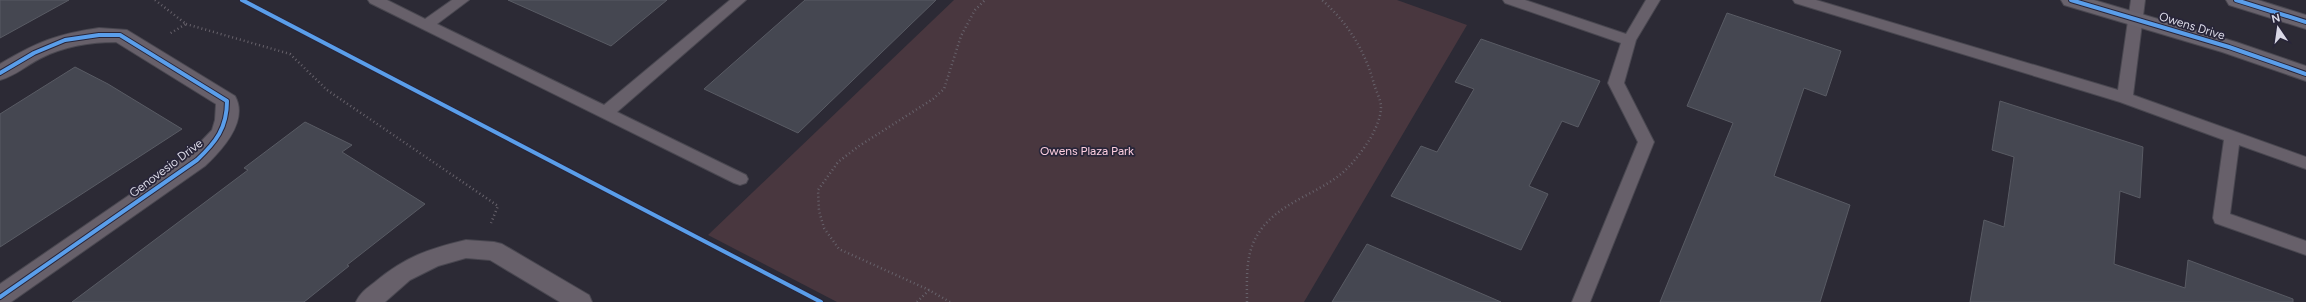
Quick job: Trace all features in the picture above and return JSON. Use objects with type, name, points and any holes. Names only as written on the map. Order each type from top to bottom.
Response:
[{"type":"street","name":"Owens Drive","points":[[2071,0],[2137,10],[2229,47],[2306,74]]},
{"type":"street","points":[[2236,0],[2306,22]]},
{"type":"street","name":"Genovesio Drive","points":[[0,73],[34,53],[66,40],[99,35],[120,35],[227,100],[228,117],[220,138],[197,160],[0,297]]},
{"type":"street","points":[[368,302],[402,273],[432,258],[466,249],[494,252],[580,302]]},
{"type":"lane","points":[[375,0],[740,179]]},
{"type":"lane","points":[[426,25],[462,0]]},
{"type":"lane","points":[[605,113],[739,0]]},
{"type":"lane","points":[[1510,0],[1629,40]]},
{"type":"lane","points":[[1581,302],[1646,142],[1616,83],[1629,40],[1653,0]]},
{"type":"lane","points":[[1800,0],[2126,98],[2306,163]]},
{"type":"lane","points":[[2126,98],[2137,10]]},
{"type":"lane","points":[[2232,136],[2220,218],[2306,248]]},
{"type":"path","points":[[155,0],[186,24],[290,54],[327,90],[498,206],[480,250]]},
{"type":"path","points":[[950,302],[929,290],[839,249],[824,228],[819,211],[818,190],[838,162],[933,99],[944,89],[962,36],[975,10],[985,0]]},
{"type":"path","points":[[1247,302],[1250,249],[1263,226],[1278,214],[1342,173],[1370,140],[1381,108],[1373,75],[1359,44],[1336,12],[1322,0]]},
{"type":"path","points":[[142,49],[186,24]]},
{"type":"path","points":[[917,302],[929,290]]},
{"type":"green space","name":"Owens Plaza Park","points":[[954,0],[1397,0],[1467,25],[1304,302],[837,302],[708,235]]},
{"type":"building","points":[[0,0],[69,0],[0,38]]},
{"type":"building","points":[[508,0],[667,0],[611,46]]},
{"type":"building","points":[[805,0],[936,0],[798,133],[704,89]]},
{"type":"building","points":[[1727,13],[1841,51],[1826,96],[1804,88],[1774,176],[1850,205],[1820,302],[1660,302],[1733,123],[1687,106]]},
{"type":"building","points":[[1481,39],[1600,81],[1578,127],[1562,121],[1529,186],[1548,194],[1521,250],[1391,196],[1421,146],[1437,152],[1474,89],[1455,82]]},
{"type":"building","points":[[75,67],[108,84],[182,129],[0,247],[0,114]]},
{"type":"building","points":[[2000,101],[2143,147],[2140,198],[2120,191],[2114,264],[2185,288],[2188,260],[2293,299],[2293,302],[1970,302],[1984,220],[2004,227],[2014,157],[1992,150]]},
{"type":"building","points":[[305,122],[352,145],[342,152],[425,204],[347,265],[349,266],[304,302],[72,302],[248,170],[244,168]]},
{"type":"building","points":[[1367,244],[1501,302],[1332,302]]},
{"type":"cycle path","points":[[242,0],[821,302]]},
{"type":"cycle path","points":[[2071,0],[2229,47],[2306,74]]},
{"type":"cycle path","points":[[2236,0],[2306,22]]},
{"type":"cycle path","points":[[0,73],[34,53],[65,40],[99,35],[120,35],[227,101],[226,120],[221,134],[211,147],[197,160],[0,297]]}]
